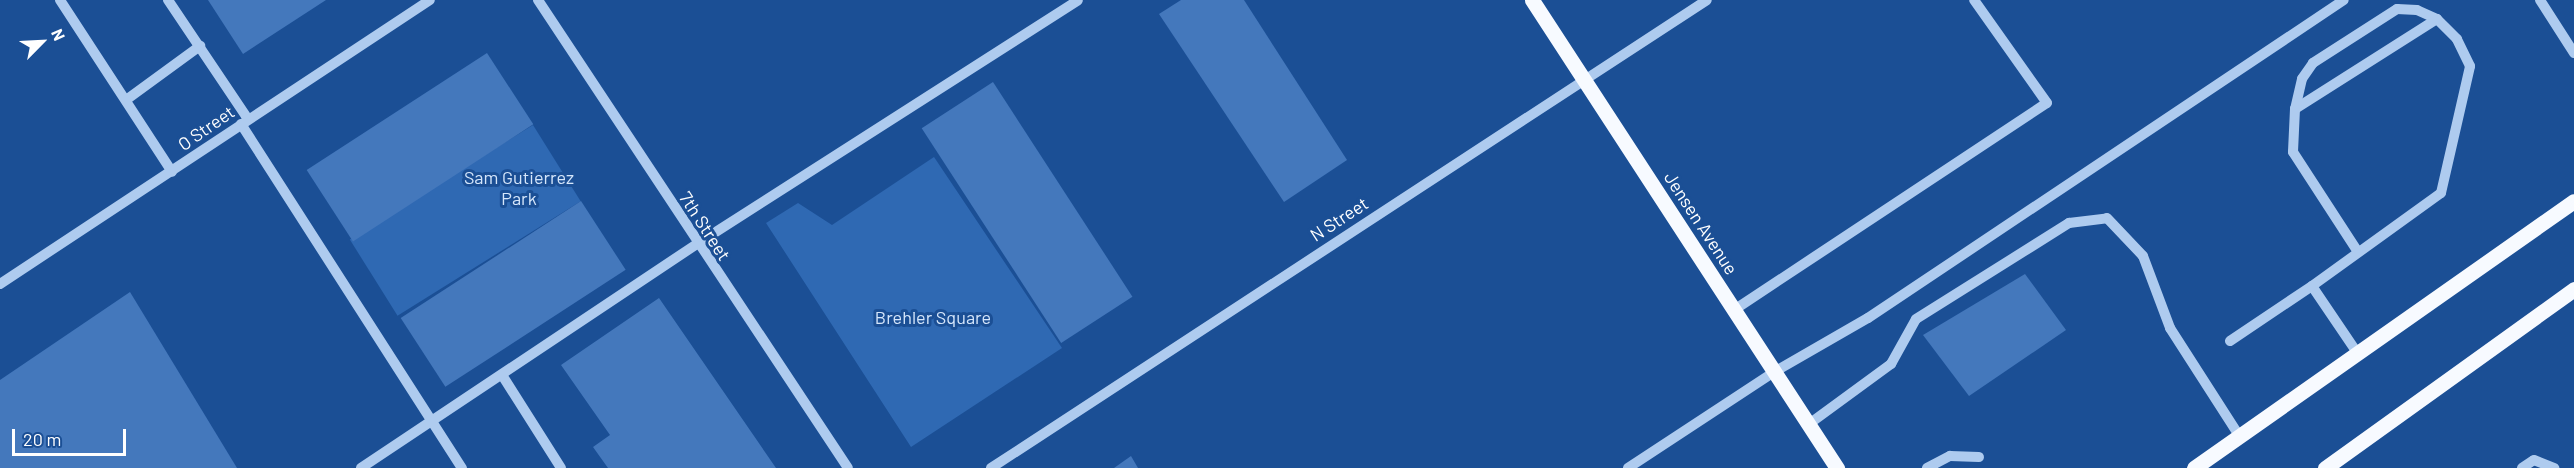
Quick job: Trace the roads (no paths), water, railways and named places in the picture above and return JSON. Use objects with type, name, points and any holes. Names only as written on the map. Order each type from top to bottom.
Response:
[{"type":"main road","name":"Jensen Avenue","points":[[1532,0],[1838,468]]},
{"type":"main road","points":[[2194,468],[2574,201]]},
{"type":"main road","points":[[2325,468],[2574,289]]},
{"type":"street","points":[[60,0],[172,172]]},
{"type":"street","points":[[168,0],[200,46],[244,122],[462,468]]},
{"type":"street","name":"O Street","points":[[0,284],[430,0]]},
{"type":"street","name":"7th Street","points":[[538,0],[697,244],[848,468]]},
{"type":"street","points":[[361,468],[697,244],[1078,0]]},
{"type":"street","name":"N Street","points":[[991,468],[1584,78],[1707,0]]},
{"type":"street","points":[[1734,310],[2047,103],[1974,0]]},
{"type":"street","points":[[1628,468],[1774,372],[1868,318],[2344,0]]},
{"type":"street","points":[[2540,0],[2574,53]]},
{"type":"street","points":[[2230,341],[2312,286],[2441,193],[2470,66],[2457,39],[2437,19],[2417,10],[2397,9],[2313,63],[2302,79],[2295,109],[2294,152],[2358,252]]},
{"type":"street","points":[[2295,109],[2437,19]]},
{"type":"street","points":[[126,100],[200,46]]},
{"type":"street","points":[[1809,424],[1891,364],[1916,319],[2069,223],[2107,218],[2143,256],[2170,328],[2240,437]]},
{"type":"street","points":[[2312,286],[2358,354]]},
{"type":"street","points":[[502,375],[561,468]]},
{"type":"street","points":[[1927,468],[1950,456],[1979,457]]},
{"type":"street","points":[[2522,468],[2534,460],[2554,468]]},
{"type":"park label","name":"Sam Gutierrez Park","points":[[519,188]]},
{"type":"park label","name":"Brehler Square","points":[[933,317]]}]
